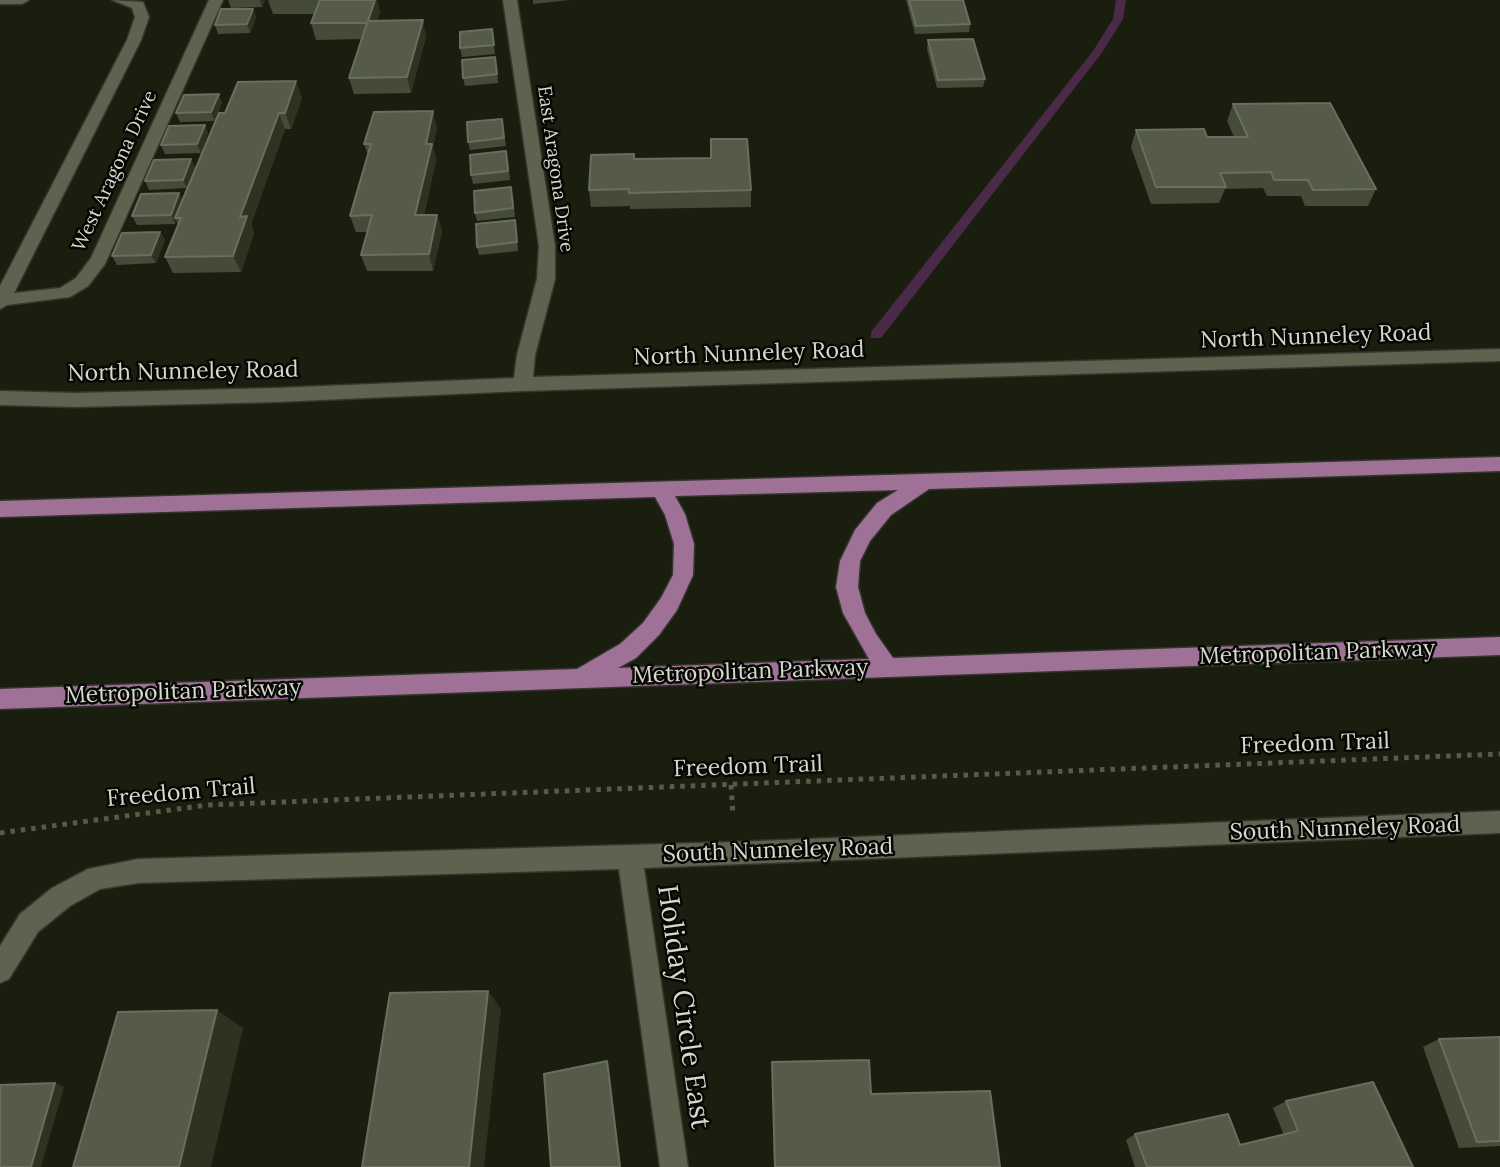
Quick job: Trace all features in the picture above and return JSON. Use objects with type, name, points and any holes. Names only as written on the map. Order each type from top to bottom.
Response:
[{"type":"main road","points":[[0,509],[1500,464]]},
{"type":"main road","points":[[888,668],[868,641],[855,613],[847,587],[850,561],[862,536],[884,509],[926,481]]},
{"type":"main road","points":[[582,677],[628,651],[651,629],[669,604],[683,575],[684,544],[675,514],[660,489]]},
{"type":"main road","name":"Metropolitan Parkway","points":[[0,699],[1500,646]]},
{"type":"street","points":[[0,1],[22,0]]},
{"type":"street","points":[[1,302],[134,40],[142,17],[138,5],[119,0]]},
{"type":"street","name":"West Aragona Drive","points":[[1,302],[64,293],[82,282],[99,260],[216,0]]},
{"type":"street","name":"East Aragona Drive","points":[[510,0],[547,246],[546,279],[526,355],[523,384]]},
{"type":"street","name":"North Nunneley Road","points":[[0,398],[75,400],[276,396],[523,384],[1500,355]]},
{"type":"street","name":"South Nunneley Road","points":[[0,970],[29,923],[61,897],[97,877],[138,872],[1500,822]]},
{"type":"street","name":"Holiday Circle East","points":[[630,856],[674,1167]]},
{"type":"path","name":"Freedom Trail","points":[[0,833],[207,805],[1500,754]]},
{"type":"building","points":[[320,0],[375,0],[368,21],[423,20],[407,77],[349,78],[367,23],[311,23]]},
{"type":"building","points":[[909,0],[963,0],[970,24],[916,26]]},
{"type":"building","points":[[221,9],[253,9],[247,24],[215,25]]},
{"type":"building","points":[[492,29],[494,45],[460,48],[460,32]]},
{"type":"building","points":[[973,39],[985,79],[938,80],[928,40]]},
{"type":"building","points":[[495,57],[497,74],[463,78],[462,60]]},
{"type":"building","points":[[296,81],[285,113],[279,113],[240,217],[247,216],[233,256],[165,257],[181,218],[175,218],[219,113],[225,113],[238,82]]},
{"type":"building","points":[[219,94],[211,112],[176,113],[184,95]]},
{"type":"building","points":[[1330,103],[1376,189],[1313,190],[1308,180],[1274,180],[1271,172],[1220,173],[1226,187],[1156,187],[1136,130],[1204,129],[1207,137],[1248,137],[1233,104]]},
{"type":"building","points":[[433,111],[426,144],[432,144],[415,215],[437,215],[429,254],[361,255],[372,215],[350,216],[371,144],[364,144],[374,112]]},
{"type":"building","points":[[502,119],[504,138],[468,142],[467,122]]},
{"type":"building","points":[[205,125],[197,144],[161,145],[169,126]]},
{"type":"building","points":[[711,139],[747,139],[751,190],[629,193],[629,189],[589,190],[591,155],[634,154],[634,159],[711,158]]},
{"type":"building","points":[[506,151],[508,171],[471,175],[470,155]]},
{"type":"building","points":[[191,159],[183,180],[145,181],[154,160]]},
{"type":"building","points":[[511,187],[513,208],[475,213],[474,191]]},
{"type":"building","points":[[179,193],[171,215],[132,216],[141,194]]},
{"type":"building","points":[[515,220],[517,242],[477,247],[476,224]]},
{"type":"building","points":[[160,232],[151,255],[112,256],[122,233]]},
{"type":"building","points":[[488,991],[469,1167],[362,1167],[390,993]]},
{"type":"building","points":[[217,1010],[179,1167],[73,1167],[118,1012]]},
{"type":"building","points":[[1500,1037],[1500,1141],[1477,1142],[1439,1039]]},
{"type":"building","points":[[869,1060],[871,1094],[990,1091],[1000,1167],[775,1167],[772,1062]]},
{"type":"building","points":[[607,1061],[620,1167],[551,1167],[544,1074]]},
{"type":"building","points":[[1373,1082],[1413,1167],[1147,1167],[1135,1134],[1228,1114],[1240,1145],[1298,1131],[1286,1101]]},
{"type":"building","points":[[55,1083],[31,1167],[0,1167],[0,1085]]},
{"type":"waterway","points":[[876,335],[1097,52],[1118,19],[1121,0]]}]
